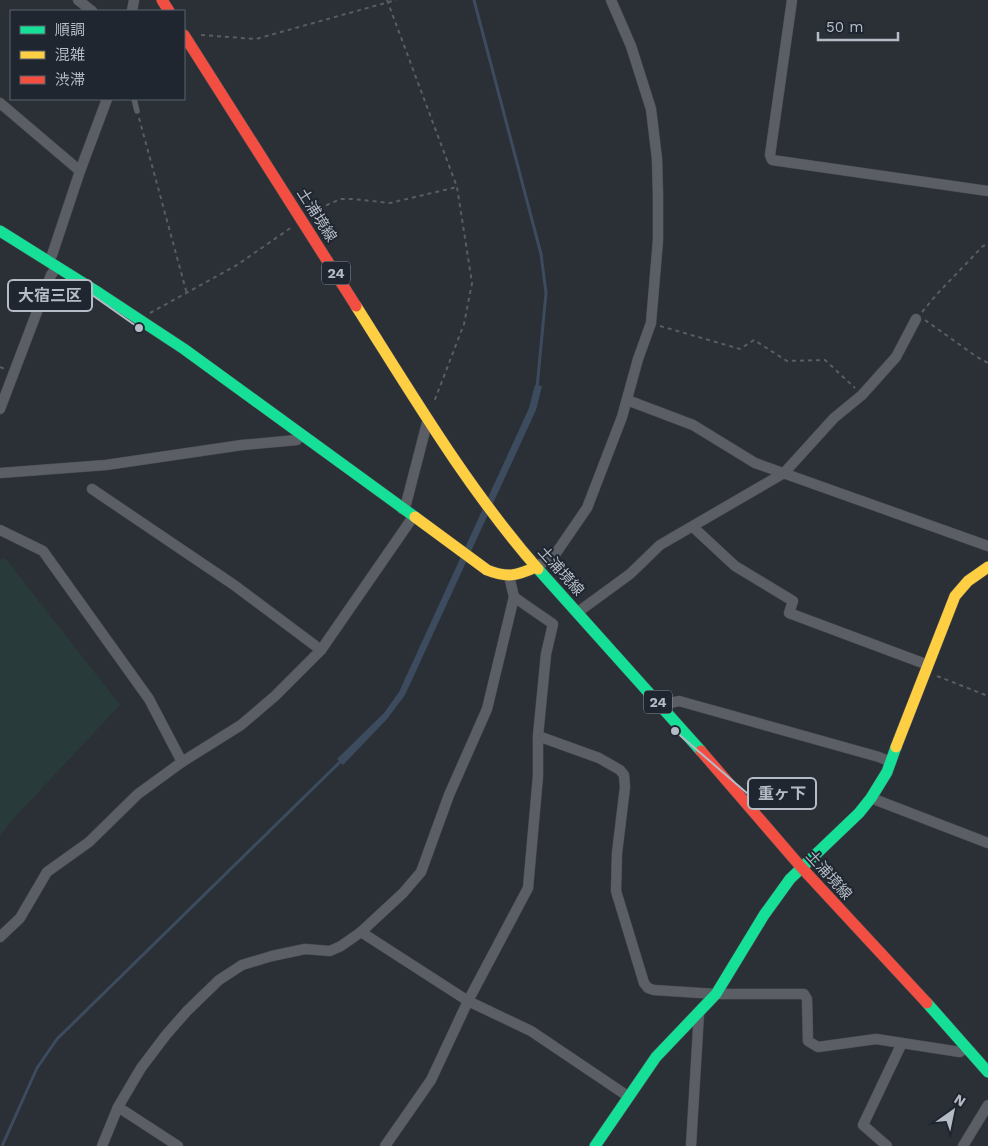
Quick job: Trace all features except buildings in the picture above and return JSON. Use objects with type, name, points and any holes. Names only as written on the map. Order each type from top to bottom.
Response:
[{"type":"street","points":[[78,0],[91,10]]},
{"type":"street","points":[[0,231],[184,349],[487,570],[499,575],[509,576],[536,567],[554,556],[587,508],[627,400],[638,360],[651,324],[657,259],[658,195],[650,109],[631,46],[611,0]]},
{"type":"street","points":[[792,0],[770,155],[772,160],[988,191]]},
{"type":"street","name":"土浦境線","points":[[188,35],[428,419],[490,511],[536,567],[661,705],[801,867],[894,966],[988,1072]]},
{"type":"street","points":[[0,409],[51,275],[52,254],[107,100]]},
{"type":"street","points":[[0,103],[80,171]]},
{"type":"street","points":[[578,612],[630,574],[660,545],[784,473],[834,418],[862,394],[896,357],[916,319]]},
{"type":"street","points":[[627,400],[693,425],[755,463],[988,546]]},
{"type":"street","points":[[402,509],[406,504],[428,419]]},
{"type":"street","points":[[0,473],[106,465],[242,445],[297,440],[301,434]]},
{"type":"street","points":[[92,489],[234,585],[321,650]]},
{"type":"street","points":[[0,937],[20,918],[48,872],[89,842],[138,794],[182,762],[241,725],[275,696],[321,650],[413,517]]},
{"type":"street","points":[[693,527],[735,566],[793,601],[789,613],[927,668]]},
{"type":"street","points":[[0,530],[43,551],[149,699],[182,762]]},
{"type":"street","points":[[595,1146],[656,1057],[716,994],[776,898],[801,867],[859,813],[882,782],[955,596],[968,581],[988,567]]},
{"type":"street","points":[[102,1146],[118,1107],[141,1068],[187,1011],[219,980],[242,965],[272,956],[305,949],[330,951],[341,946],[361,932],[403,893],[421,872],[449,796],[487,709],[514,597],[509,576]]},
{"type":"street","points":[[386,1146],[432,1080],[468,1001],[528,888],[538,776],[538,736],[546,654],[553,624],[514,597]]},
{"type":"street","points":[[661,705],[679,701],[891,762]]},
{"type":"street","points":[[538,736],[599,758],[620,770],[624,775],[625,787],[617,854],[616,892],[644,983],[648,988],[716,994],[804,994],[807,999],[808,1041],[818,1047],[876,1039],[960,1052],[966,1047]]},
{"type":"street","points":[[871,798],[988,843]]},
{"type":"street","points":[[361,932],[468,1001],[532,1031],[629,1097]]},
{"type":"street","points":[[691,1146],[699,1013]]},
{"type":"street","points":[[887,1146],[863,1125],[902,1043]]},
{"type":"street","points":[[963,1146],[988,1105]]},
{"type":"street","points":[[118,1107],[178,1146]]},
{"type":"lane","points":[[134,100],[137,111]]},
{"type":"path","points":[[188,35],[256,39],[396,0]]},
{"type":"path","points":[[388,1],[457,187],[472,283],[464,324],[435,402]]},
{"type":"path","points":[[137,111],[187,294]]},
{"type":"path","points":[[142,321],[146,315],[237,265],[322,207],[341,199],[390,203],[457,187]]},
{"type":"path","points":[[988,244],[983,246],[937,294],[919,316],[988,363]]},
{"type":"path","points":[[651,324],[740,349],[754,340],[787,361],[824,360],[862,394]]},
{"type":"path","points":[[927,668],[988,696]]},
{"type":"shaded area","points":[[5,558],[120,705],[11,821],[0,837],[0,559]]},
{"type":"water","points":[[535,385],[542,386],[536,410],[405,695],[387,719],[343,765],[337,759],[384,713],[399,692],[529,408]]},
{"type":"waterway","points":[[474,0],[541,254],[546,293],[537,388]]},
{"type":"waterway","points":[[2,1146],[37,1068],[57,1039],[342,760]]},
{"type":"traffic: fast","points":[[0,231],[184,349],[415,517]]},
{"type":"traffic: fast","points":[[538,569],[701,751]]},
{"type":"traffic: fast","points":[[595,1146],[656,1057],[716,994],[764,915],[790,879],[859,813],[871,798],[887,772],[896,747]]},
{"type":"traffic: fast","points":[[927,1003],[988,1072]]},
{"type":"traffic: slow","points":[[356,306],[442,441],[488,507],[538,569]]},
{"type":"traffic: slow","points":[[415,517],[487,570],[512,575],[536,567]]},
{"type":"traffic: slow","points":[[896,747],[955,596],[968,581],[988,567]]},
{"type":"traffic: jam","points":[[162,0],[168,10]]},
{"type":"traffic: jam","points":[[185,37],[356,306]]},
{"type":"traffic: jam","points":[[701,751],[801,867],[927,1003]]},
{"type":"place","name":"大宿三区","points":[[139,328]]},
{"type":"place","name":"重ヶ下","points":[[675,731]]}]
